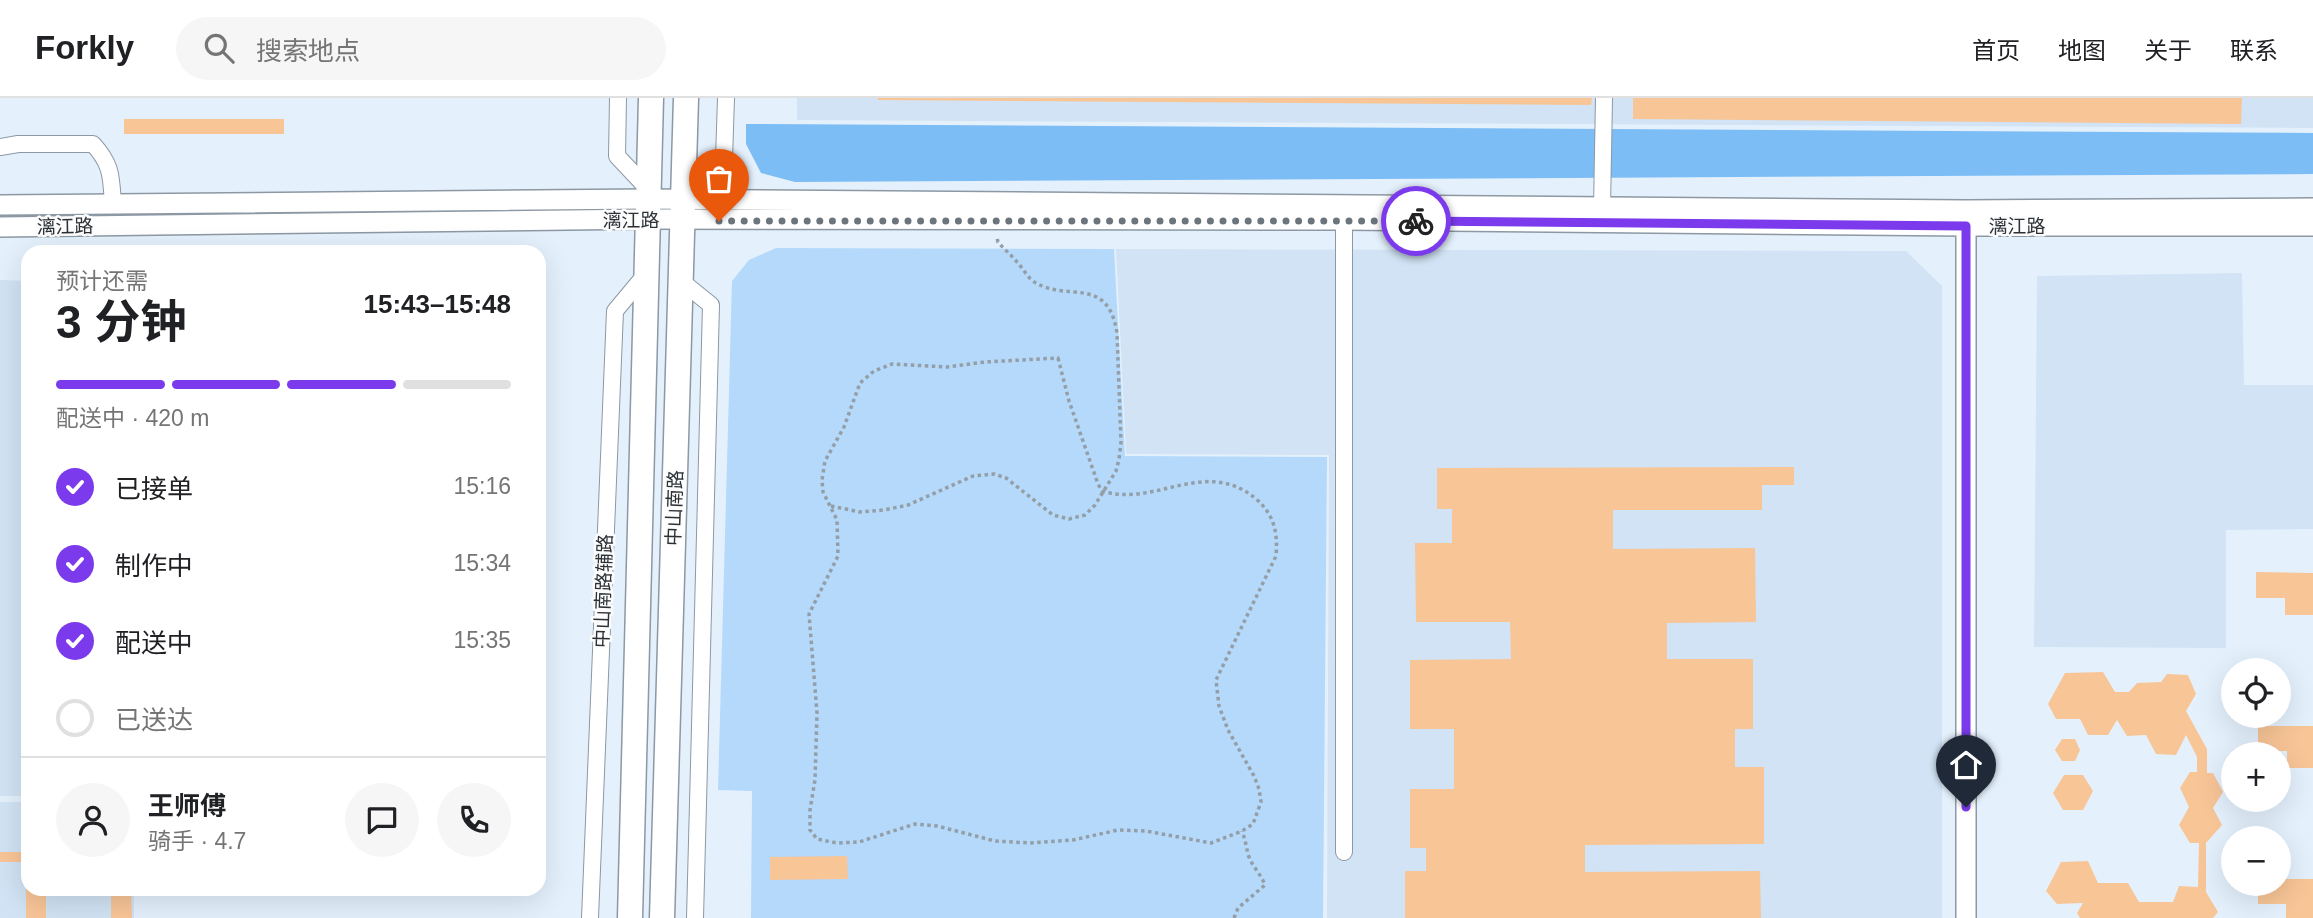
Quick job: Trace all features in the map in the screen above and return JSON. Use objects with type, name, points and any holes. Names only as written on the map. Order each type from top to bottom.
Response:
[{"type":"main road","name":"中山南路","points":[[630,918],[651,98]]},
{"type":"main road","name":"中山南路","points":[[662,918],[686,98]]},
{"type":"street","points":[[618,98],[617,156],[648,202]]},
{"type":"street","points":[[682,203],[724,159],[726,98]]},
{"type":"street","points":[[1602,208],[1604,98]]},
{"type":"street","points":[[0,147],[18,144],[93,144],[106,158],[112,181],[113,204]]},
{"type":"street","name":"漓江路","points":[[0,227],[648,202]]},
{"type":"street","name":"漓江路","points":[[0,205],[648,202],[1344,213],[1966,218],[2313,208]]},
{"type":"street","name":"漓江路","points":[[682,203],[994,221],[1602,208],[2313,226]]},
{"type":"street","points":[[1344,213],[1344,852]]},
{"type":"street","points":[[1965,918],[1966,218]]},
{"type":"street","name":"中山南路辅路","points":[[590,918],[615,311],[645,275]]},
{"type":"street","points":[[680,280],[711,305],[695,918]]},
{"type":"path","points":[[831,506],[860,512],[896,508],[973,476],[994,474],[1006,478],[1052,515],[1069,519],[1085,515],[1095,505],[1116,471],[1121,443],[1114,317],[1098,298],[1034,282],[998,242],[994,221]]},
{"type":"path","points":[[1058,358],[1080,436],[1102,491],[1116,495],[1132,495],[1189,482],[1221,482],[1249,493],[1264,506],[1273,520],[1277,538],[1276,556],[1216,680],[1219,706],[1228,730],[1259,789],[1261,803],[1253,824],[1211,843],[1146,831],[1118,830],[1073,840],[1030,843],[995,841],[937,825],[915,824],[859,842],[837,843],[817,839],[810,830],[817,713],[809,614],[838,556],[837,520],[823,492],[825,461],[844,427],[860,383],[874,371],[891,364],[947,367],[1058,358]]},
{"type":"path","points":[[1234,918],[1238,908],[1265,885],[1248,854],[1248,845],[1242,831]]},
{"type":"shaded area","points":[[797,98],[2313,98],[2313,128],[797,120]]},
{"type":"shaded area","points":[[746,124],[2313,133],[2313,174],[795,182],[761,173],[746,144]]},
{"type":"shaded area","points":[[776,248],[1114,249],[1125,456],[1327,457],[1323,918],[751,918],[752,791],[718,790],[732,281],[749,260]]},
{"type":"shaded area","points":[[1116,249],[1906,251],[1942,286],[1942,918],[1327,918],[1329,455],[1126,454]]},
{"type":"shaded area","points":[[2242,273],[2244,385],[2313,385],[2313,529],[2226,530],[2226,648],[2034,647],[2037,276]]},
{"type":"shaded area","points":[[0,280],[21,281],[21,796],[0,796]]},
{"type":"shaded area","points":[[0,802],[21,802],[21,896],[134,896],[134,918],[0,918]]},
{"type":"building","points":[[878,98],[1592,98],[1591,105]]},
{"type":"building","points":[[1633,98],[2242,98],[2241,124],[1633,119]]},
{"type":"building","points":[[124,119],[284,119],[284,134],[124,134]]},
{"type":"building","points":[[1794,467],[1794,485],[1762,485],[1762,510],[1613,510],[1613,549],[1755,548],[1756,622],[1667,623],[1667,659],[1753,659],[1753,729],[1735,729],[1735,767],[1764,767],[1764,844],[1585,845],[1585,872],[1760,871],[1761,918],[1405,918],[1405,871],[1426,871],[1426,848],[1410,848],[1410,789],[1454,789],[1454,729],[1410,729],[1410,660],[1511,659],[1510,622],[1416,622],[1415,543],[1452,543],[1452,509],[1437,509],[1437,468]]},
{"type":"building","points":[[2256,572],[2313,573],[2313,615],[2285,615],[2285,598],[2256,598]]},
{"type":"building","points":[[2103,672],[2115,692],[2129,692],[2137,683],[2161,682],[2167,674],[2188,675],[2196,694],[2186,711],[2207,749],[2207,773],[2213,773],[2221,788],[2221,795],[2213,808],[2222,825],[2206,843],[2206,892],[2218,912],[2213,918],[2080,918],[2077,913],[2083,903],[2057,904],[2046,891],[2061,862],[2088,861],[2098,883],[2128,883],[2139,902],[2173,902],[2179,886],[2198,887],[2199,843],[2190,843],[2179,825],[2189,807],[2180,788],[2190,772],[2197,772],[2197,757],[2186,735],[2176,755],[2156,754],[2146,735],[2127,736],[2117,720],[2108,735],[2088,735],[2080,719],[2056,719],[2048,704],[2065,673]]},
{"type":"building","points":[[2313,726],[2313,768],[2291,768],[2291,742],[2258,742],[2258,728]]},
{"type":"building","points":[[2062,739],[2075,739],[2080,750],[2075,761],[2062,761],[2055,750]]},
{"type":"building","points":[[2064,775],[2083,775],[2093,791],[2083,810],[2063,810],[2053,793]]},
{"type":"building","points":[[0,852],[21,852],[21,862],[0,862]]},
{"type":"building","points":[[847,856],[848,879],[770,880],[770,857]]},
{"type":"building","points":[[2291,879],[2313,879],[2313,918],[2286,918],[2286,904],[2258,904],[2258,896],[2291,896]]},
{"type":"building","points":[[26,896],[46,896],[46,918],[26,918]]},
{"type":"building","points":[[111,896],[131,896],[132,918],[111,918]]},
{"type":"way so far","points":[[719,221],[1416,221]]},
{"type":"route","points":[[1416,221],[1966,226],[1966,807]]}]
